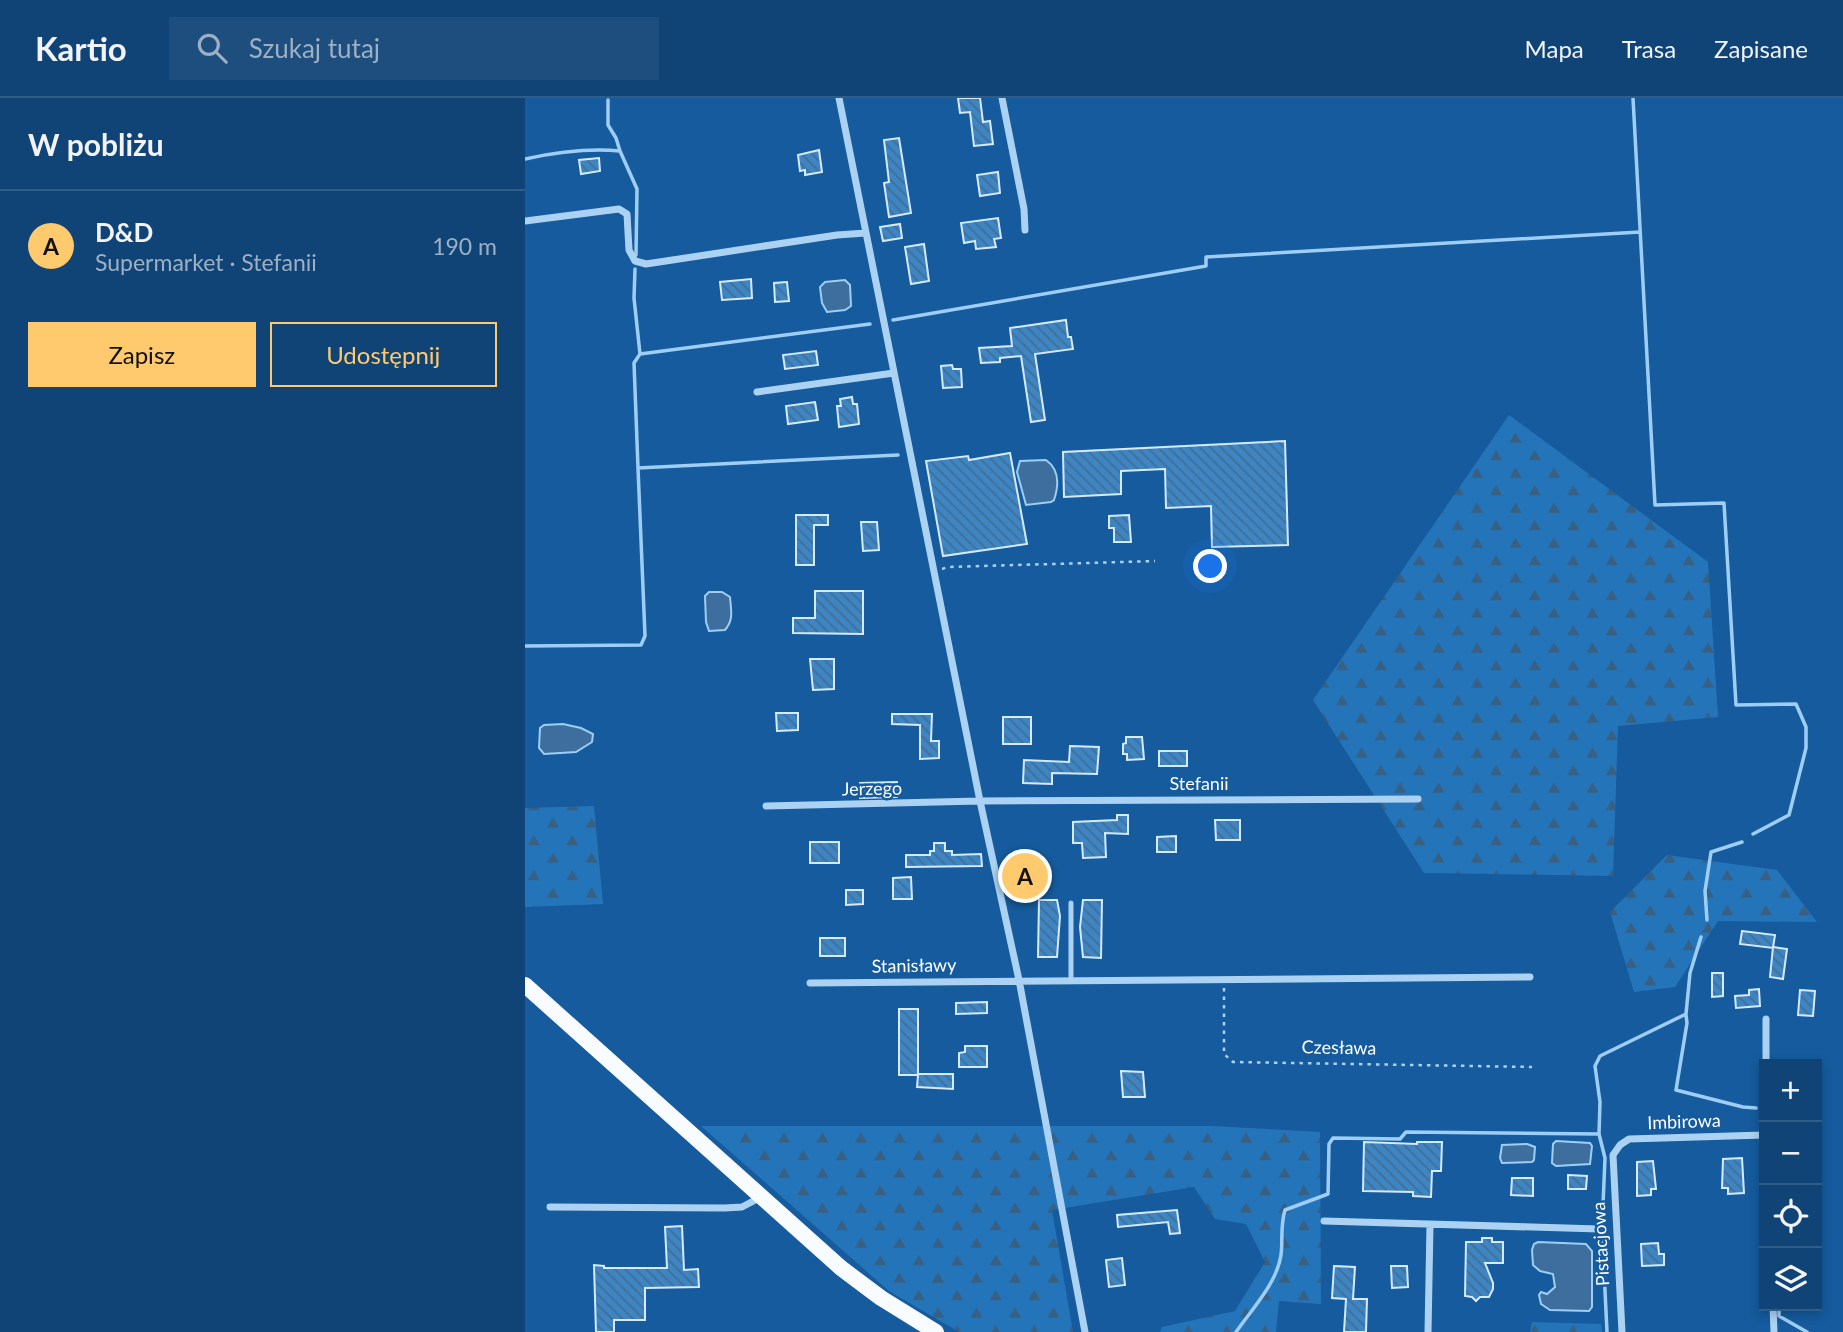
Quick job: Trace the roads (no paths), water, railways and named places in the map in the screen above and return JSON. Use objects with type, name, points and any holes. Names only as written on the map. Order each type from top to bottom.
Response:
[{"type":"main road","points":[[525,985],[841,1268],[880,1298],[936,1332]]},
{"type":"street","points":[[839,98],[979,801],[1019,980],[1085,1332]]},
{"type":"street","points":[[1002,98],[1024,209],[1024,230]]},
{"type":"street","points":[[525,221],[619,209],[627,214],[629,250],[635,261],[646,264],[866,233]]},
{"type":"street","points":[[757,392],[894,373]]},
{"type":"street","name":"Stefanii","points":[[979,801],[1418,799]]},
{"type":"street","name":"Jerzego","points":[[766,806],[979,801]]},
{"type":"street","points":[[1019,980],[1530,977]]},
{"type":"street","name":"Stanisławy","points":[[810,983],[1019,980]]},
{"type":"street","points":[[1766,1019],[1766,1059]]},
{"type":"street","name":"Imbirowa","points":[[1613,1155],[1620,1145],[1629,1139],[1759,1135]]},
{"type":"street","name":"Pistacjowa","points":[[1613,1155],[1622,1332]]},
{"type":"street","points":[[550,1207],[725,1208],[742,1207],[761,1197]]},
{"type":"street","points":[[1324,1221],[1599,1229]]},
{"type":"street","points":[[1428,1332],[1430,1224]]},
{"type":"street","points":[[1773,1311],[1774,1332]]},
{"type":"lane","points":[[1071,903],[1071,979]]},
{"type":"waterway","points":[[1633,98],[1655,505],[1724,503],[1736,705],[1796,704],[1806,727],[1806,748],[1789,815],[1753,834]]},
{"type":"waterway","points":[[608,100],[608,125],[620,151]]},
{"type":"waterway","points":[[525,159],[572,151],[620,151],[637,189],[636,255]]},
{"type":"waterway","points":[[893,320],[1206,266],[1206,257],[1640,232]]},
{"type":"waterway","points":[[635,269],[634,298],[640,354]]},
{"type":"waterway","points":[[870,324],[640,354],[634,363],[638,468],[898,455]]},
{"type":"waterway","points":[[525,646],[641,645],[645,636],[638,468]]},
{"type":"waterway","points":[[1707,920],[1705,891],[1711,852],[1742,842]]},
{"type":"waterway","points":[[1607,1332],[1602,1228],[1605,1158],[1599,1134],[1600,1102],[1595,1066],[1600,1056],[1686,1014],[1690,973],[1701,937]]},
{"type":"waterway","points":[[1686,1015],[1676,1090],[1756,1108]]},
{"type":"waterway","points":[[1236,1332],[1275,1276],[1281,1255],[1285,1210],[1328,1194],[1329,1144],[1333,1138],[1400,1139],[1406,1132],[1599,1134]]},
{"type":"waterway","points":[[1779,1311],[1779,1316],[1807,1332]]},
{"type":"place","name":"D&D","points":[[1025,876]]}]
